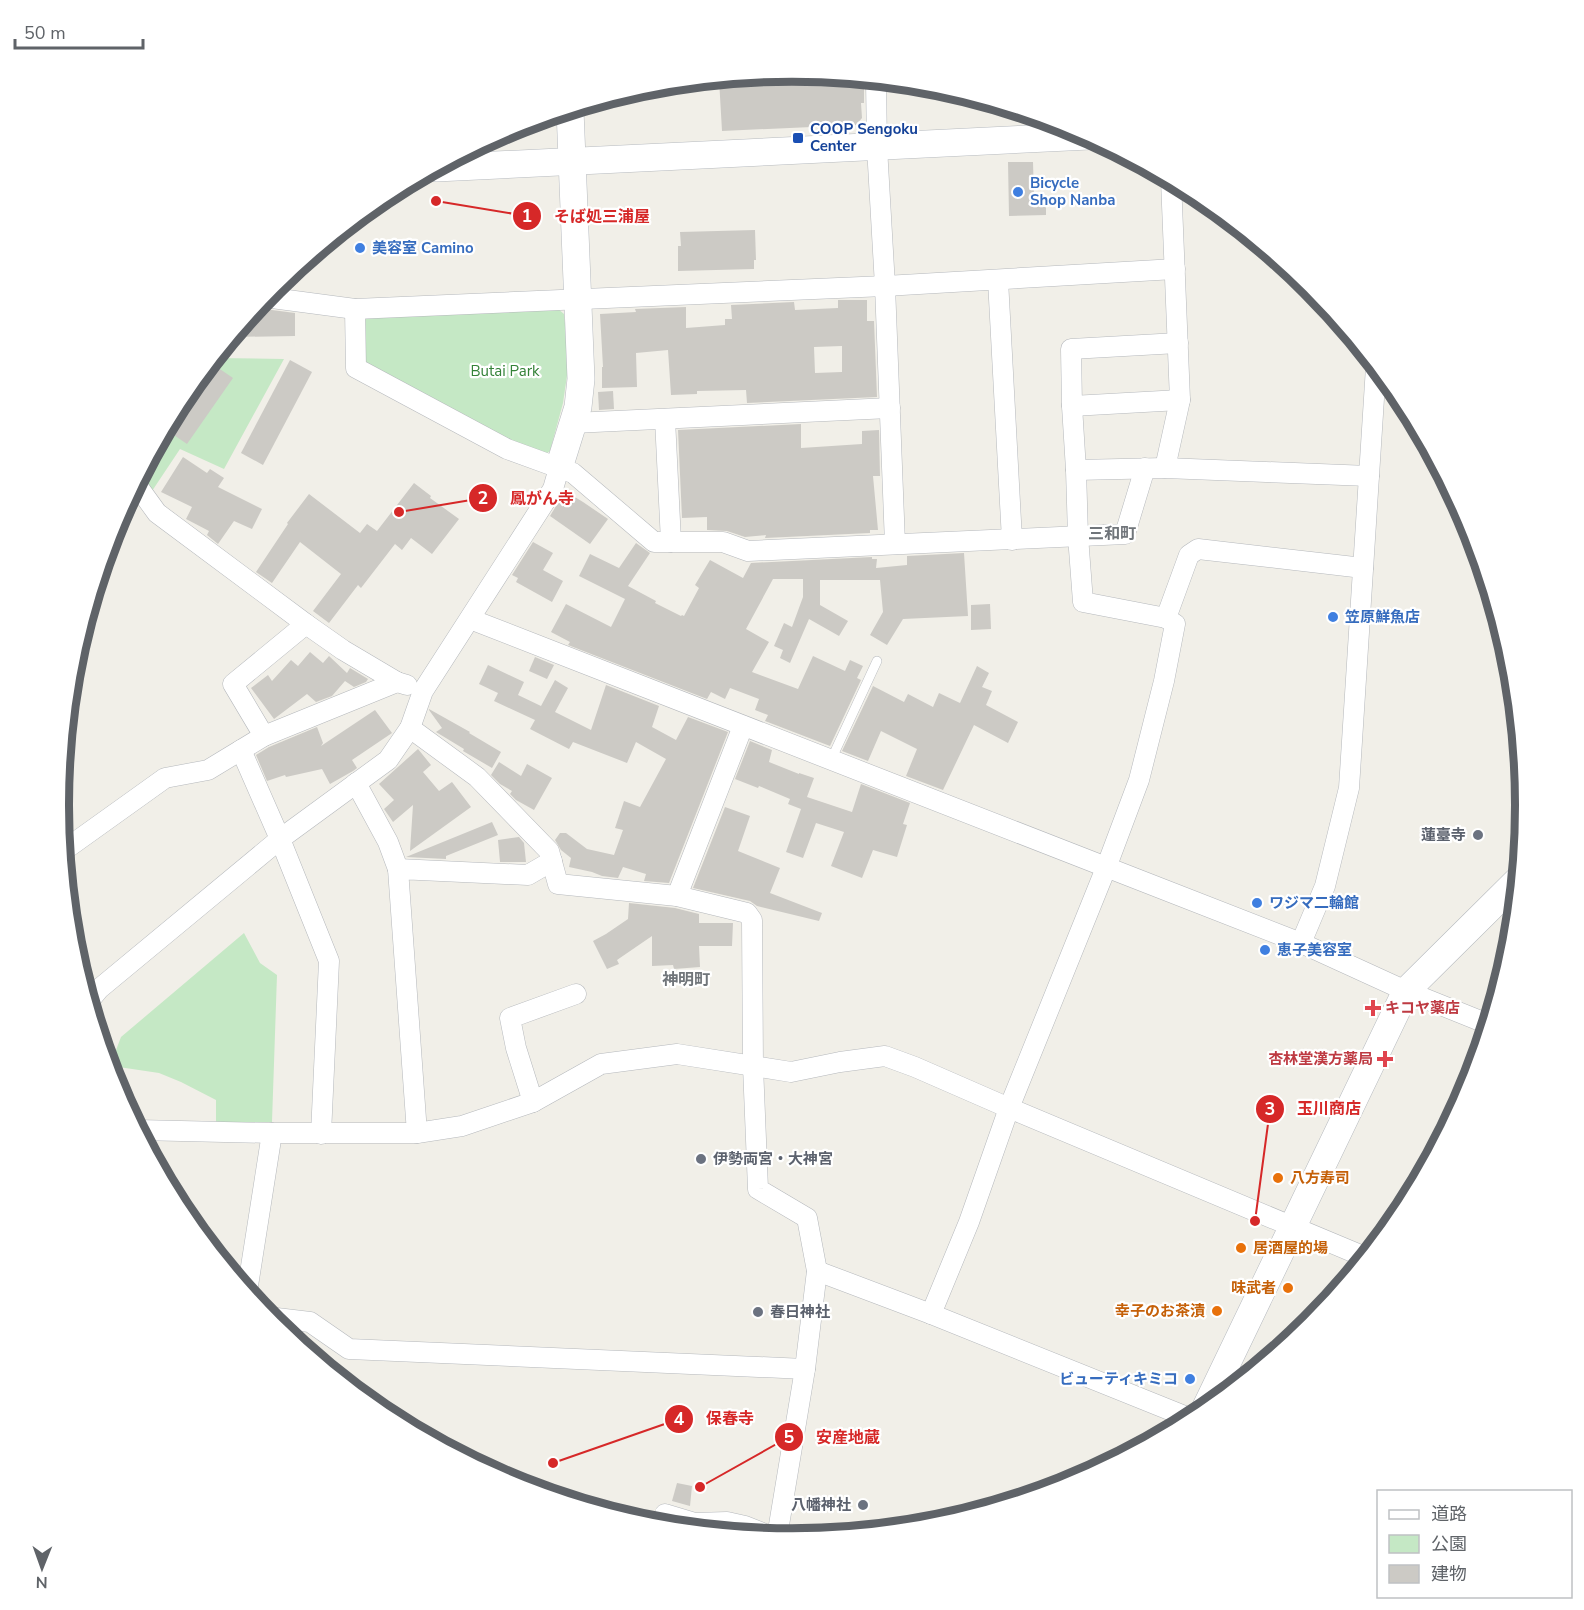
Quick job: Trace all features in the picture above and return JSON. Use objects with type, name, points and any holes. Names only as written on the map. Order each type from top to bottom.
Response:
[{"type":"street","points":[[876,87],[895,544]]},
{"type":"street","points":[[95,995],[280,839],[388,760],[410,728],[423,691],[554,489],[578,406],[581,379],[570,117]]},
{"type":"street","points":[[453,167],[1069,137]]},
{"type":"street","points":[[1165,468],[1180,400],[1171,190]]},
{"type":"street","points":[[279,297],[355,309],[885,286],[1175,269]]},
{"type":"street","points":[[998,280],[1012,540]]},
{"type":"street","points":[[355,309],[356,368],[507,449],[573,473],[654,542],[723,542],[748,551],[1125,534],[1145,468]]},
{"type":"street","points":[[931,1314],[969,1222],[1009,1108],[1139,780],[1164,681],[1175,624],[1166,618],[1083,602],[1078,536],[1071,349],[1178,343]]},
{"type":"street","points":[[1301,943],[1324,886],[1349,788],[1375,378]]},
{"type":"street","points":[[1072,406],[1180,400]]},
{"type":"street","points":[[573,423],[890,408]]},
{"type":"street","points":[[665,419],[671,542]]},
{"type":"street","points":[[1076,470],[1165,468],[1369,476]]},
{"type":"street","points":[[141,491],[157,513],[306,624],[343,650],[397,682],[423,691]]},
{"type":"street","points":[[1166,618],[1189,555],[1198,549],[1363,568]]},
{"type":"street","points":[[470,619],[1301,943],[1406,991],[1482,1021]]},
{"type":"street","points":[[264,736],[233,684],[306,624]]},
{"type":"street","points":[[71,845],[165,778],[208,770],[264,736],[397,682]]},
{"type":"street","points":[[677,896],[743,726]]},
{"type":"street","points":[[410,728],[477,777],[549,852],[558,884],[677,896],[747,913],[752,920],[753,1066],[758,1189],[807,1218],[817,1271],[805,1369],[779,1527]]},
{"type":"street","points":[[241,750],[329,961],[321,1134]]},
{"type":"street","points":[[356,783],[388,842],[398,869],[417,1133]]},
{"type":"street","points":[[398,869],[528,874],[552,861]]},
{"type":"street","points":[[1213,1393],[1406,991],[1510,888]]},
{"type":"street","points":[[533,1102],[516,1048],[510,1018],[576,994]]},
{"type":"street","points":[[147,1130],[321,1134],[417,1133],[462,1126],[533,1102],[601,1064],[677,1054],[791,1072],[885,1056],[915,1066],[1009,1108],[1359,1254]]},
{"type":"street","points":[[249,1283],[273,1133]]},
{"type":"street","points":[[817,1271],[931,1314],[1180,1414]]},
{"type":"street","points":[[284,1319],[310,1322],[349,1349],[805,1369]]},
{"type":"street","points":[[665,1516],[665,1514],[683,1520]]},
{"type":"street","points":[[706,1523],[727,1522],[743,1526]]},
{"type":"lane","points":[[831,760],[877,661]]},
{"type":"green space","name":"Butai Park","points":[[557,308],[564,314],[569,362],[563,403],[550,451],[543,456],[509,445],[365,365],[363,321],[370,315]]},
{"type":"green space","points":[[224,358],[284,359],[224,469],[180,449],[152,491],[145,483],[166,443]]},
{"type":"green space","points":[[244,933],[260,963],[277,975],[272,1122],[216,1122],[216,1100],[159,1073],[118,1067],[114,1055],[121,1037]]},
{"type":"building","points":[[792,82],[864,86],[864,103],[861,103],[862,118],[856,125],[722,131],[719,86]]},
{"type":"building","name":"Bicycle Shop Nanba","points":[[1008,162],[1033,162],[1034,198],[1046,197],[1046,215],[1009,216]]},
{"type":"building","points":[[755,230],[754,269],[678,271],[680,232]]},
{"type":"building","points":[[838,300],[867,300],[867,321],[874,321],[877,397],[747,403],[746,390],[697,391],[697,394],[671,395],[668,350],[636,353],[637,387],[602,388],[600,314],[636,312],[635,309],[686,307],[686,328],[725,325],[725,319],[732,319],[731,305],[794,302],[795,310],[838,308]],"holes":[[[842,346],[842,372],[815,373],[814,347]]]},
{"type":"building","points":[[265,310],[295,313],[295,336],[241,337]]},
{"type":"building","points":[[290,360],[312,372],[263,465],[241,453]]},
{"type":"building","points":[[217,367],[233,378],[187,444],[172,434]]},
{"type":"building","points":[[613,391],[614,409],[599,410],[598,392]]},
{"type":"building","points":[[801,424],[801,448],[862,444],[862,431],[879,430],[880,476],[873,476],[878,530],[870,530],[870,533],[745,537],[727,531],[707,530],[707,517],[682,518],[678,430]]},
{"type":"building","points":[[183,457],[207,473],[210,469],[224,478],[218,487],[262,509],[252,529],[234,521],[218,544],[207,535],[209,531],[186,519],[192,507],[161,492]]},
{"type":"building","points":[[414,483],[459,519],[432,554],[411,538],[402,550],[395,544],[361,588],[358,585],[329,623],[313,611],[341,574],[300,542],[272,583],[256,572],[287,523],[309,494],[360,533],[367,524],[377,531]]},
{"type":"building","points":[[565,491],[608,519],[590,544],[550,516]]},
{"type":"building","points":[[533,542],[553,553],[543,570],[563,581],[552,602],[516,582],[518,578],[512,575]]},
{"type":"building","points":[[636,543],[650,553],[628,586],[681,616],[684,616],[699,588],[695,585],[710,560],[743,578],[751,563],[872,557],[872,559],[877,559],[876,568],[907,565],[907,556],[964,553],[968,616],[903,619],[887,645],[870,635],[883,612],[880,580],[820,580],[820,605],[848,621],[839,636],[809,619],[790,663],[780,658],[783,650],[774,646],[784,623],[792,627],[803,597],[803,579],[773,579],[746,629],[769,642],[752,672],[798,689],[813,656],[845,671],[850,660],[863,666],[857,678],[861,680],[830,746],[765,721],[768,715],[755,710],[759,699],[730,688],[725,699],[711,692],[707,699],[568,645],[570,642],[551,632],[566,604],[611,627],[625,599],[579,576],[590,554],[619,568]]},
{"type":"building","points":[[990,604],[991,629],[971,630],[971,605]]},
{"type":"building","points":[[310,652],[323,663],[329,656],[347,673],[350,668],[368,679],[354,687],[345,681],[332,696],[316,702],[307,694],[274,719],[251,688],[268,675],[272,681],[291,660],[298,666]]},
{"type":"building","points":[[535,657],[554,665],[547,679],[529,671]]},
{"type":"building","points":[[488,665],[524,682],[518,695],[541,706],[555,680],[568,688],[555,712],[591,730],[606,685],[659,706],[652,727],[676,740],[688,717],[728,732],[669,883],[644,881],[646,874],[623,867],[618,878],[569,867],[571,858],[561,850],[555,840],[560,833],[566,833],[587,849],[614,855],[623,830],[615,828],[624,801],[640,807],[666,759],[636,742],[627,763],[573,742],[569,749],[530,729],[535,720],[494,701],[498,693],[479,684]]},
{"type":"building","points":[[977,666],[989,673],[982,687],[992,691],[986,705],[1018,722],[1008,743],[974,725],[943,790],[906,776],[917,749],[881,731],[868,761],[842,751],[873,686],[904,702],[908,694],[933,707],[939,693],[960,703]]},
{"type":"building","points":[[429,709],[501,752],[492,768],[436,732],[442,728]]},
{"type":"building","points":[[375,710],[392,733],[352,760],[357,768],[353,771],[330,784],[322,769],[286,777],[285,775],[267,781],[256,755],[269,747],[317,727],[323,743],[321,746]]},
{"type":"building","points":[[750,741],[772,750],[769,762],[814,778],[807,797],[852,812],[861,784],[910,803],[903,824],[907,825],[897,857],[873,850],[862,878],[831,866],[844,832],[816,823],[803,858],[786,852],[801,809],[788,804],[790,799],[735,779]]},
{"type":"building","points":[[418,749],[431,765],[423,772],[439,791],[452,782],[471,807],[410,851],[413,805],[393,822],[384,809],[394,800],[379,784]]},
{"type":"building","points":[[499,762],[521,776],[527,764],[552,778],[534,810],[516,800],[510,794],[512,791],[491,775]]},
{"type":"building","points":[[725,807],[750,816],[738,851],[780,868],[770,893],[822,913],[819,921],[757,906],[750,901],[693,888]]},
{"type":"building","points":[[492,822],[498,835],[446,856],[446,859],[406,857]]},
{"type":"building","points":[[519,837],[524,843],[526,862],[500,862],[498,840]]},
{"type":"building","points":[[629,903],[675,908],[699,914],[699,923],[733,923],[732,946],[699,946],[700,967],[674,969],[673,965],[652,966],[652,936],[617,960],[619,964],[607,969],[593,941],[628,919]]},
{"type":"building","points":[[677,1483],[692,1486],[690,1506],[672,1501]]},
{"type":"place","name":"COOP Sengoku Center","points":[[798,138]]},
{"type":"place","name":"Bicycle Shop Nanba","points":[[1018,192]]},
{"type":"place","name":"そば処三浦屋","points":[[436,201]]},
{"type":"place","name":"美容室 Camino","points":[[360,248]]},
{"type":"place","name":"鳳がん寺","points":[[399,512]]},
{"type":"place","name":"笠原鮮魚店","points":[[1333,617]]},
{"type":"place","name":"蓮臺寺","points":[[1478,835]]},
{"type":"place","name":"ワジマ二輪館","points":[[1257,903]]},
{"type":"place","name":"恵子美容室","points":[[1265,950]]},
{"type":"place","name":"キコヤ薬店","points":[[1373,1008]]},
{"type":"place","name":"杏林堂漢方薬局","points":[[1385,1059]]},
{"type":"place","name":"伊勢両宮・大神宮","points":[[701,1159]]},
{"type":"place","name":"八方寿司","points":[[1278,1178]]},
{"type":"place","name":"玉川商店","points":[[1255,1221]]},
{"type":"place","name":"居酒屋的場","points":[[1241,1248]]},
{"type":"place","name":"味武者","points":[[1288,1288]]},
{"type":"place","name":"幸子のお茶漬","points":[[1217,1311]]},
{"type":"place","name":"春日神社","points":[[758,1312]]},
{"type":"place","name":"ビューティキミコ","points":[[1190,1379]]},
{"type":"place","name":"保春寺","points":[[553,1463]]},
{"type":"place","name":"安産地蔵","points":[[700,1487]]},
{"type":"place","name":"八幡神社","points":[[863,1505]]},
{"type":"district","name":"三和町","points":[[1112,534]]},
{"type":"district","name":"神明町","points":[[686,980]]}]
